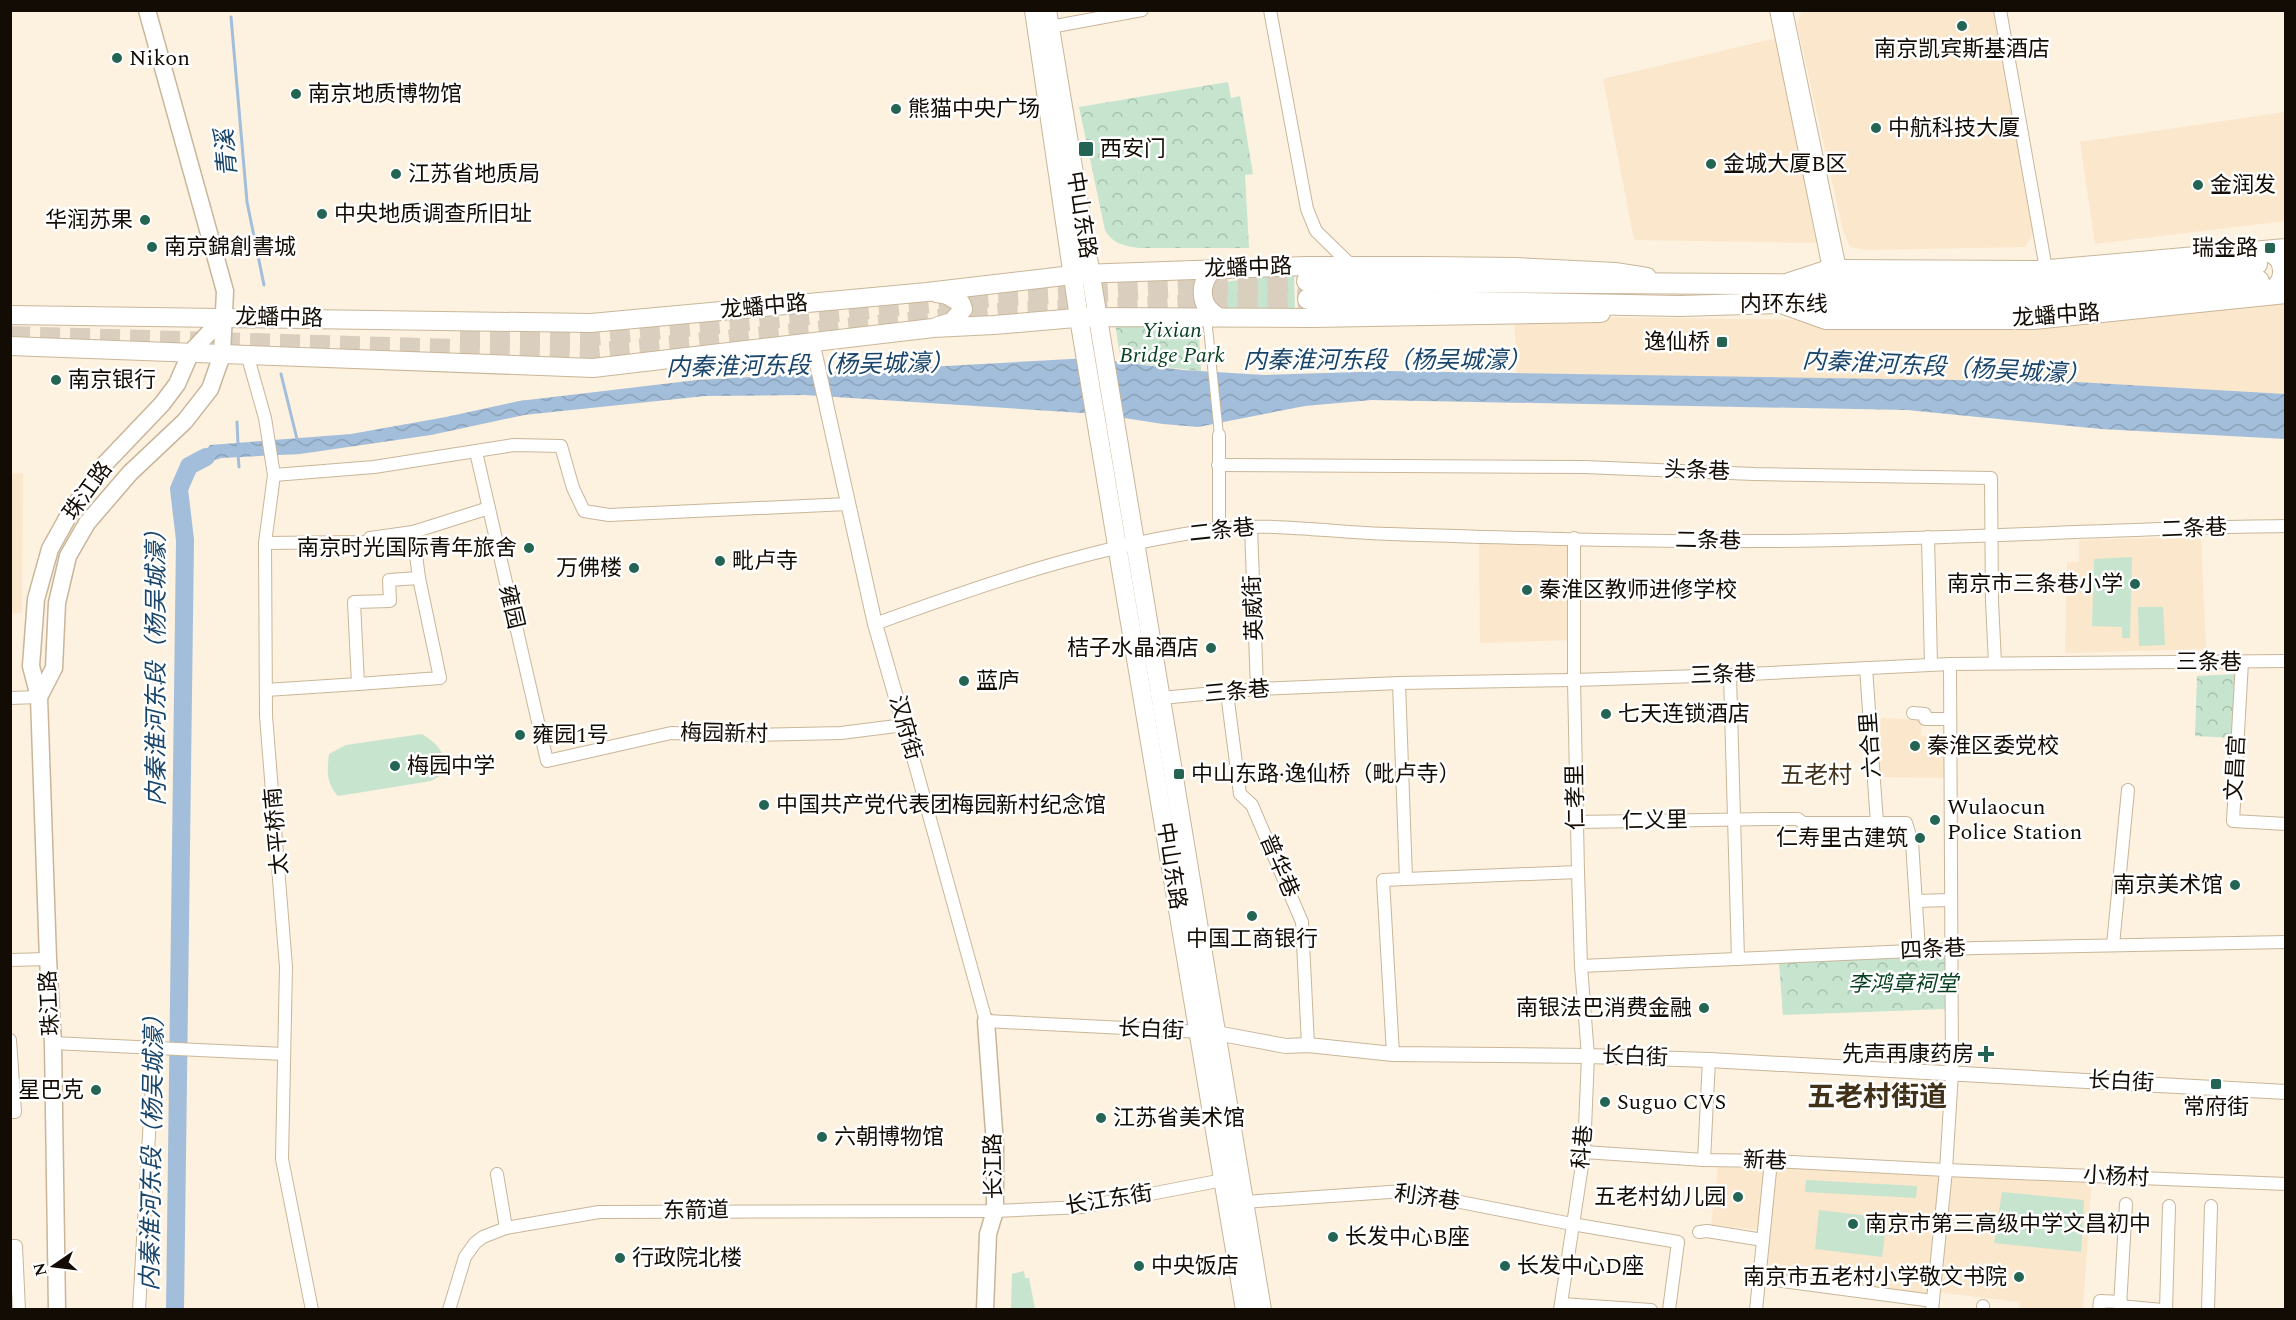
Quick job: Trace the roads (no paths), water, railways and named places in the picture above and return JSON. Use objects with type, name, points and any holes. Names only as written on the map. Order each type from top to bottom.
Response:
[{"type":"highway","name":"内环东线","points":[[1779,294],[1680,306],[1307,290],[1700,284],[1779,294],[2035,305],[2259,273]]},
{"type":"main road","name":"珠江路","points":[[39,698],[54,668],[57,603],[68,556],[87,523],[130,473],[185,421],[210,389],[222,355],[225,291],[147,10]]},
{"type":"main road","name":"中山东路","points":[[1035,10],[1094,350],[1096,423],[1128,545],[1161,699],[1207,1032],[1223,1180],[1245,1310]]},
{"type":"main road","name":"中山东路","points":[[1049,19],[1082,274]]},
{"type":"main road","name":"龙蟠中路","points":[[1779,294],[1826,320],[2034,320],[2259,273],[2286,248]]},
{"type":"main road","name":"龙蟠中路","points":[[10,315],[591,323],[927,292],[1082,274],[1352,266],[1516,267],[1615,272],[1700,284]]},
{"type":"main road","points":[[1213,269],[1204,281],[1203,298],[1213,317]]},
{"type":"main road","name":"龙蟠中路","points":[[1779,294],[1834,269],[2046,269],[2259,273],[2286,294]]},
{"type":"main road","points":[[927,292],[948,295],[961,303],[963,309],[952,322],[933,328]]},
{"type":"main road","name":"龙蟠中路","points":[[10,346],[593,368],[933,328],[1089,317],[1514,316],[1612,313],[1680,306]]},
{"type":"main road","name":"珠江路","points":[[57,1310],[53,1043],[39,698],[31,666],[36,599],[50,549],[70,513],[100,470],[162,405],[177,384],[191,352],[223,318]]},
{"type":"main road","name":"中山东路","points":[[1094,350],[1115,423],[1128,545],[1207,1032],[1244,1202],[1262,1310]]},
{"type":"main road","name":"长江路","points":[[985,1310],[988,1234],[995,1212],[994,1134],[986,1022]]},
{"type":"street","points":[[1049,19],[1142,10]]},
{"type":"street","points":[[1270,10],[1307,209],[1316,231],[1352,266]]},
{"type":"street","points":[[1786,10],[1834,269]]},
{"type":"street","points":[[2000,10],[2046,269]]},
{"type":"street","points":[[1776,11],[1834,269]]},
{"type":"street","points":[[1213,317],[1219,435],[1219,529]]},
{"type":"street","name":"汉府街","points":[[812,341],[875,624],[986,1022]]},
{"type":"street","name":"太平桥南","points":[[247,354],[265,418],[274,475],[265,543],[266,690],[286,967],[282,1159],[312,1310]]},
{"type":"street","points":[[274,475],[374,467],[514,445],[561,446],[573,488],[585,511],[609,515],[848,504]]},
{"type":"street","name":"雍园","points":[[476,452],[547,761]]},
{"type":"street","name":"头条巷","points":[[1218,465],[1584,467],[1754,474],[1990,478],[1995,663]]},
{"type":"street","points":[[265,543],[369,542],[370,538],[413,532],[489,508]]},
{"type":"street","name":"二条巷","points":[[1128,545],[1219,529],[1251,527],[1380,534],[1755,542],[2286,526]]},
{"type":"street","name":"英威街","points":[[1251,527],[1257,689]]},
{"type":"street","points":[[266,690],[440,678],[419,578],[413,532]]},
{"type":"street","points":[[1928,537],[1930,664]]},
{"type":"street","name":"仁孝里","points":[[1574,538],[1578,873],[1581,966],[1588,1056]]},
{"type":"street","points":[[875,624],[1021,572],[1128,545]]},
{"type":"street","points":[[358,684],[354,602],[390,600],[389,580],[419,578]]},
{"type":"street","name":"三条巷","points":[[1161,699],[1257,689],[1730,675],[1930,664],[2286,661]]},
{"type":"street","name":"文昌宫","points":[[2242,662],[2233,821],[2286,824]]},
{"type":"street","points":[[1759,1278],[1933,1305],[1946,1170],[1952,1072],[1950,664]]},
{"type":"street","name":"六合里","points":[[1866,668],[1877,823]]},
{"type":"street","points":[[1730,675],[1738,959]]},
{"type":"street","points":[[1399,683],[1406,879]]},
{"type":"street","name":"普华巷","points":[[1227,693],[1240,794],[1252,805],[1301,918],[1308,1046]]},
{"type":"street","points":[[10,698],[39,698]]},
{"type":"street","points":[[1913,713],[1925,714],[1925,719],[1950,719]]},
{"type":"street","name":"梅园新村","points":[[547,761],[671,733],[747,735],[829,733],[904,725]]},
{"type":"street","points":[[2113,945],[2128,790]]},
{"type":"street","name":"仁义里","points":[[1577,822],[1798,819],[1803,823],[1906,823],[1912,842],[1916,901]]},
{"type":"street","points":[[1393,1054],[1383,880],[1578,873]]},
{"type":"street","points":[[1919,951],[1916,901],[1950,900]]},
{"type":"street","name":"四条巷","points":[[1581,966],[1919,951],[2286,942]]},
{"type":"street","points":[[10,960],[48,958]]},
{"type":"street","name":"长白街","points":[[986,1022],[1207,1032],[1286,1046],[1393,1054],[1709,1060],[2286,1092]]},
{"type":"street","points":[[10,1040],[15,1112],[10,1112]]},
{"type":"street","points":[[53,1043],[283,1054]]},
{"type":"street","points":[[139,1310],[159,1048]]},
{"type":"street","name":"科巷","points":[[1561,1307],[1584,1152],[1588,1056]]},
{"type":"street","points":[[1704,1160],[1709,1060]]},
{"type":"street","name":"新巷","points":[[1584,1152],[1704,1160],[1946,1170]]},
{"type":"street","points":[[1756,1310],[1771,1161]]},
{"type":"street","name":"小杨村","points":[[1946,1170],[2286,1184]]},
{"type":"street","points":[[497,1174],[506,1228]]},
{"type":"street","name":"长江东街","points":[[995,1212],[1083,1207],[1223,1180]]},
{"type":"street","name":"利济巷","points":[[1244,1202],[1404,1191],[1677,1242],[1669,1310]]},
{"type":"street","points":[[2126,1204],[2120,1306],[2164,1310],[2169,1206]]},
{"type":"street","points":[[2208,1310],[2211,1206]]},
{"type":"street","name":"东箭道","points":[[449,1310],[465,1257],[475,1243],[483,1237],[506,1228],[598,1212],[995,1212]]},
{"type":"street","points":[[1700,1232],[1707,1231],[1763,1240]]},
{"type":"street","points":[[10,1246],[16,1246],[19,1310]]},
{"type":"street","points":[[2099,1310],[2100,1301],[2121,1302]]},
{"type":"street","points":[[1561,1307],[1651,1310]]},
{"type":"water","points":[[1089,358],[1183,370],[1264,375],[1388,371],[2077,382],[2286,394],[2285,439],[2101,429],[1907,410],[1372,400],[1305,406],[1198,427],[1098,414],[804,395],[705,396],[524,415],[431,435],[300,454],[221,458],[188,470],[210,445],[351,434],[519,401],[697,380]]},
{"type":"waterway","name":"青溪","points":[[231,17],[247,202],[264,285]]},
{"type":"waterway","name":"青溪","points":[[281,374],[297,439]]},
{"type":"waterway","points":[[237,422],[238,444]]},
{"type":"waterway","points":[[238,454],[239,467]]},
{"type":"waterway","name":"内秦淮河东段（杨吴城濠）","points":[[175,1310],[185,540],[179,489],[189,466],[206,457]]},
{"type":"tunnel","points":[[460,336],[593,336],[995,297],[1307,281]]},
{"type":"tunnel","points":[[10,336],[593,353],[998,313],[1308,299]]},
{"type":"place","name":"南京凯宾斯基酒店","points":[[1962,26]]},
{"type":"place","name":"Nikon","points":[[117,58]]},
{"type":"place","name":"南京地质博物馆","points":[[296,94]]},
{"type":"place","name":"熊猫中央广场","points":[[896,109]]},
{"type":"place","name":"中航科技大厦","points":[[1876,128]]},
{"type":"place","name":"西安门","points":[[1086,149]]},
{"type":"place","name":"金城大厦B区","points":[[1711,164]]},
{"type":"place","name":"江苏省地质局","points":[[396,174]]},
{"type":"place","name":"金润发","points":[[2198,185]]},
{"type":"place","name":"中央地质调查所旧址","points":[[322,214]]},
{"type":"place","name":"华润苏果","points":[[145,220]]},
{"type":"place","name":"南京錦創書城","points":[[152,247]]},
{"type":"place","name":"瑞金路","points":[[2270,248]]},
{"type":"place","name":"逸仙桥","points":[[1722,342]]},
{"type":"place","name":"南京银行","points":[[56,380]]},
{"type":"place","name":"南京时光国际青年旅舍","points":[[529,548]]},
{"type":"place","name":"毗卢寺","points":[[720,561]]},
{"type":"place","name":"万佛楼","points":[[634,568]]},
{"type":"place","name":"南京市三条巷小学","points":[[2135,584]]},
{"type":"place","name":"秦淮区教师进修学校","points":[[1527,590]]},
{"type":"place","name":"桔子水晶酒店","points":[[1211,648]]},
{"type":"place","name":"蓝庐","points":[[964,681]]},
{"type":"place","name":"七天连锁酒店","points":[[1606,714]]},
{"type":"place","name":"雍园1号","points":[[520,735]]},
{"type":"place","name":"秦淮区委党校","points":[[1915,746]]},
{"type":"place","name":"梅园中学","points":[[395,766]]},
{"type":"place","name":"中山东路·逸仙桥（毗卢寺）","points":[[1179,774]]},
{"type":"place","name":"中国共产党代表团梅园新村纪念馆","points":[[764,805]]},
{"type":"place","name":"Wulaocun Police Station","points":[[1935,820]]},
{"type":"place","name":"仁寿里古建筑","points":[[1920,838]]},
{"type":"place","name":"南京美术馆","points":[[2235,885]]},
{"type":"place","name":"中国工商银行","points":[[1252,916]]},
{"type":"place","name":"南银法巴消费金融","points":[[1704,1008]]},
{"type":"place","name":"先声再康药房","points":[[1986,1054]]},
{"type":"place","name":"常府街","points":[[2216,1084]]},
{"type":"place","name":"星巴克","points":[[96,1090]]},
{"type":"place","name":"Suguo CVS","points":[[1605,1102]]},
{"type":"place","name":"江苏省美术馆","points":[[1101,1118]]},
{"type":"place","name":"六朝博物馆","points":[[822,1137]]},
{"type":"place","name":"五老村幼儿园","points":[[1738,1197]]},
{"type":"place","name":"南京市第三高级中学文昌初中","points":[[1853,1224]]},
{"type":"place","name":"长发中心B座","points":[[1333,1237]]},
{"type":"place","name":"行政院北楼","points":[[620,1258]]},
{"type":"place","name":"中央饭店","points":[[1139,1266]]},
{"type":"place","name":"长发中心D座","points":[[1505,1266]]},
{"type":"place","name":"南京市五老村小学敬文书院","points":[[2019,1277]]},
{"type":"district","name":"五老村","points":[[1816,776]]},
{"type":"district","name":"五老村街道","points":[[1877,1097]]},
{"type":"park label","name":"Yixian Bridge Park","points":[[1172,342]]},
{"type":"park label","name":"李鸿章祠堂","points":[[1903,984]]}]
